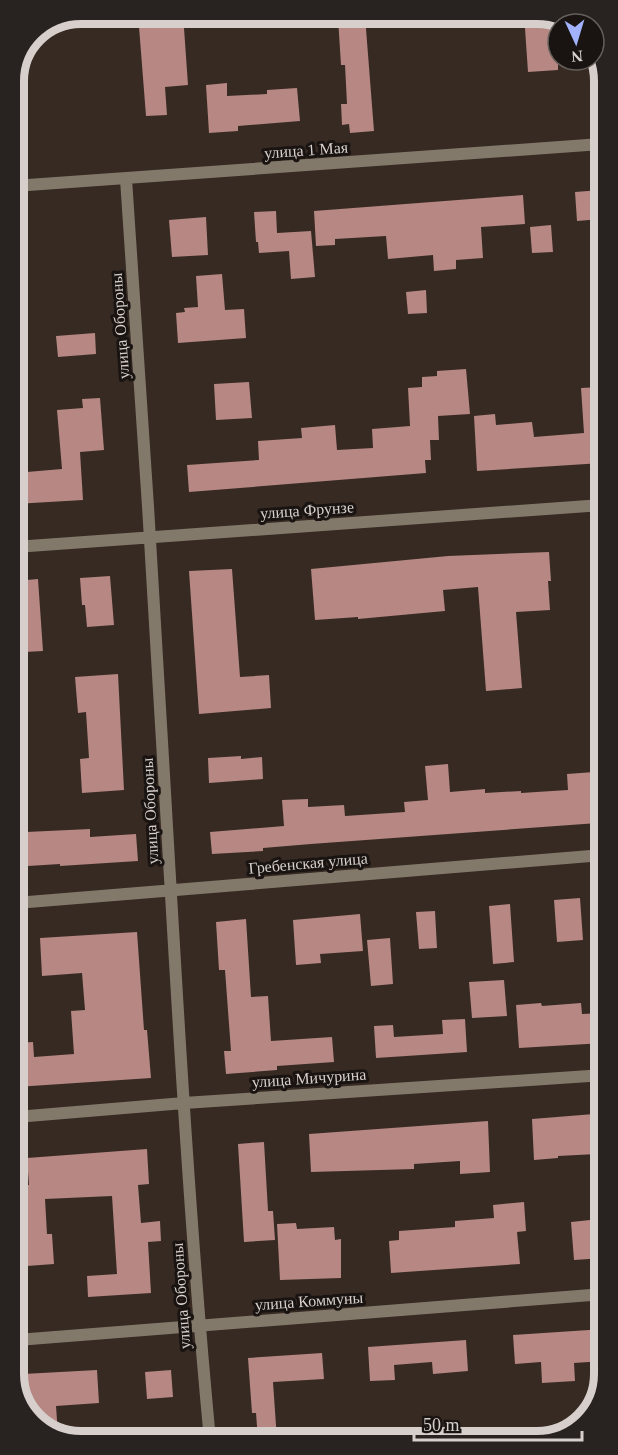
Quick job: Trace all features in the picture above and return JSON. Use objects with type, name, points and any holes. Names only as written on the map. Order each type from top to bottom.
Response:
[{"type":"street","name":"улица 1 Мая","points":[[24,185],[594,145]]},
{"type":"street","name":"улица Обороны","points":[[126,179],[184,1103],[199,1326],[209,1431]]},
{"type":"street","name":"улица Фрунзе","points":[[24,546],[594,506]]},
{"type":"street","name":"Гребенская улица","points":[[24,902],[594,856]]},
{"type":"street","name":"улица Мичурина","points":[[24,1116],[184,1103],[594,1076]]},
{"type":"street","name":"улица Коммуны","points":[[24,1339],[594,1295]]},
{"type":"building","points":[[139,24],[184,24],[188,85],[165,87],[167,115],[146,116]]},
{"type":"building","points":[[338,24],[366,24],[374,131],[350,133],[349,124],[342,125],[341,104],[347,104],[345,65],[341,65]]},
{"type":"building","points":[[525,24],[546,25],[546,71],[528,72]]},
{"type":"building","points":[[227,83],[227,96],[267,94],[267,90],[297,88],[300,121],[238,126],[238,131],[209,133],[206,85]]},
{"type":"building","points":[[594,191],[594,220],[577,221],[575,192]]},
{"type":"building","points":[[523,195],[525,224],[481,227],[483,258],[456,260],[456,269],[434,271],[433,255],[388,259],[386,236],[335,239],[335,245],[316,246],[314,211]]},
{"type":"building","points":[[276,211],[277,233],[311,231],[315,277],[291,279],[289,251],[259,253],[254,212]]},
{"type":"building","points":[[206,217],[208,255],[172,257],[169,220]]},
{"type":"building","points":[[551,225],[553,252],[532,253],[530,227]]},
{"type":"building","points":[[222,274],[225,310],[244,309],[246,338],[178,343],[176,313],[185,312],[184,308],[198,307],[196,276]]},
{"type":"building","points":[[426,290],[427,313],[408,314],[406,292]]},
{"type":"building","points":[[95,333],[96,354],[58,357],[56,336]]},
{"type":"building","points":[[466,369],[470,414],[438,416],[439,440],[430,440],[431,460],[425,460],[426,473],[189,492],[187,465],[259,460],[258,441],[302,438],[301,428],[335,425],[337,450],[373,448],[372,429],[410,426],[408,388],[422,387],[422,377],[437,376],[437,371]]},
{"type":"building","points":[[249,382],[252,418],[216,420],[214,384]]},
{"type":"building","points":[[594,387],[594,464],[477,471],[474,416],[495,414],[496,425],[532,422],[534,437],[584,433],[581,388]]},
{"type":"building","points":[[100,398],[104,450],[80,452],[83,500],[24,503],[24,472],[62,469],[57,410],[83,408],[82,399]]},
{"type":"building","points":[[549,552],[550,610],[516,612],[522,688],[486,691],[478,587],[443,590],[445,611],[358,619],[358,617],[315,620],[311,569],[448,556]]},
{"type":"building","points":[[232,569],[240,677],[269,675],[271,708],[199,714],[189,571]]},
{"type":"building","points":[[110,576],[114,625],[87,627],[85,605],[82,605],[80,578]]},
{"type":"building","points":[[38,579],[43,651],[25,652],[24,580]]},
{"type":"building","points":[[118,674],[124,790],[82,793],[80,759],[89,758],[86,712],[78,713],[75,677]]},
{"type":"building","points":[[241,756],[241,759],[262,757],[263,779],[209,783],[208,758]]},
{"type":"building","points":[[448,764],[450,792],[485,789],[485,793],[568,790],[567,774],[594,772],[594,823],[311,844],[263,848],[263,851],[212,854],[210,832],[284,826],[282,800],[308,799],[308,807],[344,805],[345,816],[405,812],[404,802],[428,800],[425,766]]},
{"type":"building","points":[[90,829],[90,837],[136,834],[138,861],[28,866],[26,832]]},
{"type":"building","points":[[580,898],[583,940],[557,942],[554,900]]},
{"type":"building","points":[[510,904],[514,962],[493,964],[489,906]]},
{"type":"building","points":[[435,911],[437,948],[419,949],[416,912]]},
{"type":"building","points":[[360,914],[363,951],[320,954],[321,963],[296,965],[293,920]]},
{"type":"building","points":[[246,919],[251,997],[268,996],[271,1041],[332,1037],[334,1062],[277,1066],[277,1070],[226,1074],[224,1051],[231,1051],[225,970],[219,970],[216,922]]},
{"type":"building","points":[[137,932],[144,1030],[147,1030],[151,1078],[24,1086],[24,1043],[33,1042],[34,1057],[74,1054],[71,1011],[85,1010],[82,973],[42,976],[40,938]]},
{"type":"building","points":[[390,938],[393,984],[371,986],[367,940]]},
{"type":"building","points":[[504,980],[507,1016],[472,1018],[469,982]]},
{"type":"building","points":[[581,1003],[582,1014],[594,1013],[594,1044],[519,1048],[516,1005]]},
{"type":"building","points":[[465,1019],[467,1052],[376,1058],[374,1026],[393,1025],[394,1037],[443,1034],[442,1020]]},
{"type":"building","points":[[594,1114],[594,1154],[534,1160],[532,1119]]},
{"type":"building","points":[[488,1121],[490,1172],[460,1174],[460,1161],[414,1164],[414,1169],[311,1172],[309,1134]]},
{"type":"building","points":[[264,1142],[268,1211],[273,1211],[275,1240],[244,1242],[238,1144]]},
{"type":"building","points":[[147,1149],[149,1184],[138,1185],[141,1223],[160,1221],[161,1241],[148,1242],[151,1293],[88,1297],[87,1276],[117,1274],[112,1196],[45,1199],[47,1234],[52,1234],[54,1264],[27,1266],[24,1185],[29,1185],[27,1158]]},
{"type":"building","points":[[524,1202],[526,1231],[517,1232],[520,1264],[391,1273],[389,1241],[399,1240],[399,1231],[455,1227],[455,1221],[494,1218],[493,1205]]},
{"type":"building","points":[[590,1220],[591,1231],[594,1231],[594,1259],[574,1260],[571,1222]]},
{"type":"building","points":[[296,1223],[297,1229],[334,1227],[335,1240],[341,1239],[341,1278],[280,1280],[277,1224]]},
{"type":"building","points":[[594,1330],[594,1362],[574,1363],[575,1381],[542,1383],[541,1362],[515,1364],[513,1335]]},
{"type":"building","points":[[466,1340],[468,1371],[433,1374],[432,1362],[394,1365],[395,1380],[370,1381],[368,1347]]},
{"type":"building","points":[[322,1353],[324,1379],[273,1382],[276,1431],[257,1431],[256,1413],[252,1413],[248,1358]]},
{"type":"building","points":[[97,1370],[99,1403],[56,1406],[57,1426],[36,1409],[27,1392],[24,1374]]},
{"type":"building","points":[[171,1370],[173,1397],[147,1399],[145,1372]]}]
